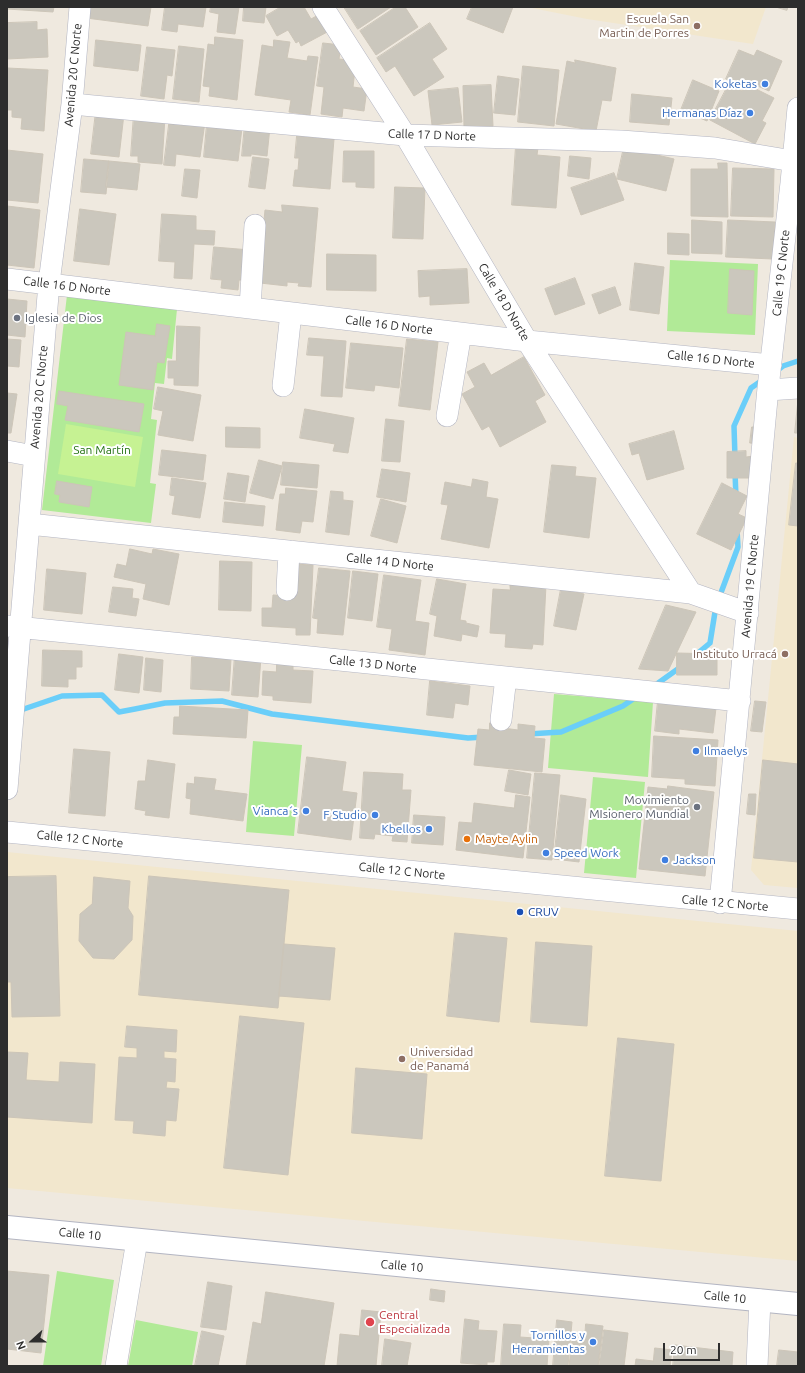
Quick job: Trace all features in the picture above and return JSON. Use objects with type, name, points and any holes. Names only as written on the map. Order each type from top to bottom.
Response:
[{"type":"main road","name":"Calle 10","points":[[7,1227],[798,1304]]},
{"type":"street","name":"Avenida 20 C Norte","points":[[7,789],[14,627],[29,524],[49,284],[72,104],[80,7]]},
{"type":"street","name":"Calle 18 D Norte","points":[[323,7],[405,135],[527,341],[691,593]]},
{"type":"street","name":"Calle 17 D Norte","points":[[72,104],[405,135],[621,141],[714,148],[793,161]]},
{"type":"street","name":"Calle 19 C Norte","points":[[768,389],[795,183],[793,161],[798,108]]},
{"type":"street","points":[[250,308],[255,225]]},
{"type":"street","name":"Calle 16 D Norte","points":[[7,279],[527,341],[771,366]]},
{"type":"street","points":[[284,386],[290,313]]},
{"type":"street","points":[[447,416],[461,333]]},
{"type":"street","points":[[768,389],[798,388]]},
{"type":"street","name":"Avenida 19 C Norte","points":[[720,903],[768,389]]},
{"type":"street","points":[[7,451],[34,456]]},
{"type":"street","name":"Calle 14 D Norte","points":[[29,524],[691,593],[748,613]]},
{"type":"street","points":[[287,590],[289,551]]},
{"type":"street","name":"Calle 13 D Norte","points":[[14,627],[740,701]]},
{"type":"street","points":[[501,720],[506,677]]},
{"type":"street","name":"Calle 12 C Norte","points":[[7,832],[720,903],[798,909]]},
{"type":"street","points":[[116,1366],[137,1240]]},
{"type":"street","points":[[757,1366],[760,1300]]},
{"type":"shaded area","name":"Escuela San Martin de Porres","points":[[527,7],[766,7],[753,44],[587,19]]},
{"type":"shaded area","name":"Instituto Urracá","points":[[794,437],[798,438],[798,888],[764,885],[751,870]]},
{"type":"shaded area","name":"Universidad de Panamá","points":[[7,852],[798,931],[798,1261],[7,1188]]},
{"type":"green space","points":[[670,260],[758,264],[755,335],[667,331]]},
{"type":"green space","name":"San Martín","points":[[67,295],[177,309],[172,359],[167,358],[164,384],[155,383],[151,419],[157,420],[150,483],[156,484],[151,523],[42,510]]},
{"type":"green space","points":[[66,424],[143,437],[135,487],[58,474]]},
{"type":"green space","points":[[554,694],[653,702],[648,777],[548,768]]},
{"type":"green space","points":[[253,741],[302,745],[294,836],[246,832]]},
{"type":"green space","points":[[593,777],[645,782],[636,878],[584,873]]},
{"type":"green space","points":[[57,1271],[114,1280],[101,1366],[43,1366]]},
{"type":"green space","points":[[136,1320],[198,1332],[192,1366],[128,1366]]},
{"type":"building","points":[[7,7],[54,7],[53,12],[7,9]]},
{"type":"building","points":[[88,7],[151,7],[148,26],[86,18]]},
{"type":"building","points":[[165,7],[206,7],[203,27],[178,24],[177,32],[162,30]]},
{"type":"building","points":[[211,7],[239,7],[235,34],[217,32],[219,14],[210,12]]},
{"type":"building","points":[[244,7],[266,7],[264,23],[243,21]]},
{"type":"building","points":[[281,7],[304,7],[311,19],[322,13],[331,30],[301,46],[299,41],[296,43],[288,30],[277,36],[266,16]]},
{"type":"building","points":[[344,7],[391,7],[358,29]]},
{"type":"building","points":[[396,7],[405,7],[418,27],[376,55],[360,31]]},
{"type":"building","points":[[472,7],[513,7],[503,33],[467,19]]},
{"type":"building","points":[[776,7],[788,7],[787,10]]},
{"type":"building","points":[[37,22],[37,30],[47,29],[48,57],[7,59],[7,23]]},
{"type":"building","points":[[430,23],[447,49],[432,59],[444,77],[414,96],[395,66],[386,72],[377,58]]},
{"type":"building","points":[[215,37],[243,40],[237,100],[209,96],[210,87],[203,86],[208,44],[214,45]]},
{"type":"building","points":[[96,40],[141,45],[138,71],[94,66]]},
{"type":"building","points":[[274,40],[290,42],[287,58],[307,61],[308,56],[318,57],[310,115],[289,112],[291,100],[255,95],[262,45],[273,47]]},
{"type":"building","points":[[323,43],[341,45],[339,59],[356,61],[353,87],[367,89],[364,111],[343,108],[342,117],[321,114],[324,87],[317,86]]},
{"type":"building","points":[[179,46],[204,49],[199,102],[173,99]]},
{"type":"building","points":[[147,47],[175,50],[172,76],[167,75],[164,99],[141,96]]},
{"type":"building","points":[[739,50],[754,56],[757,50],[782,61],[769,91],[744,80],[742,86],[726,79]]},
{"type":"building","points":[[575,60],[616,68],[611,101],[602,100],[596,131],[556,124],[567,61],[575,63]]},
{"type":"building","points":[[523,66],[559,70],[554,126],[518,122]]},
{"type":"building","points":[[7,68],[48,70],[44,131],[21,129],[22,118],[12,117],[12,110],[7,110]]},
{"type":"building","points":[[498,76],[519,79],[515,115],[494,113]]},
{"type":"building","points":[[693,80],[719,91],[707,121],[681,110]]},
{"type":"building","points":[[729,84],[742,91],[746,84],[774,98],[762,121],[766,123],[755,144],[710,120]]},
{"type":"building","points":[[491,85],[493,126],[464,127],[463,86]]},
{"type":"building","points":[[458,88],[462,122],[432,125],[428,91]]},
{"type":"building","points":[[632,94],[672,98],[669,125],[630,122]]},
{"type":"building","points":[[96,111],[124,114],[119,157],[91,154]]},
{"type":"building","points":[[134,114],[165,117],[162,164],[138,162],[138,156],[131,156]]},
{"type":"building","points":[[170,117],[205,122],[200,157],[176,154],[175,166],[164,165]]},
{"type":"building","points":[[207,124],[242,128],[238,161],[204,157]]},
{"type":"building","points":[[245,124],[270,127],[267,156],[251,154],[251,156],[242,156]]},
{"type":"building","points":[[297,136],[334,139],[330,189],[293,186],[295,170],[298,170],[299,158],[295,158]]},
{"type":"building","points":[[516,146],[538,148],[537,155],[560,157],[556,208],[512,205]]},
{"type":"building","points":[[624,147],[674,159],[666,191],[617,179]]},
{"type":"building","points":[[7,150],[43,154],[38,203],[7,200]]},
{"type":"building","points":[[344,151],[374,151],[374,188],[356,187],[356,182],[343,182]]},
{"type":"building","points":[[570,156],[591,158],[589,179],[568,176]]},
{"type":"building","points":[[253,157],[269,159],[265,189],[249,187]]},
{"type":"building","points":[[84,159],[109,161],[106,194],[81,192]]},
{"type":"building","points":[[109,161],[140,164],[137,190],[106,187]]},
{"type":"building","points":[[718,163],[727,163],[728,217],[691,216],[691,169],[718,169]]},
{"type":"building","points":[[733,168],[774,169],[773,217],[731,216]]},
{"type":"building","points":[[185,169],[200,170],[197,198],[182,196]]},
{"type":"building","points":[[614,173],[624,200],[581,215],[571,188]]},
{"type":"building","points":[[395,187],[425,188],[423,239],[393,238]]},
{"type":"building","points":[[282,205],[318,208],[311,287],[298,286],[299,283],[287,282],[287,286],[260,283],[260,261],[265,210],[282,212]]},
{"type":"building","points":[[7,206],[40,210],[34,268],[7,265]]},
{"type":"building","points":[[80,209],[116,214],[109,265],[74,261]]},
{"type":"building","points":[[162,214],[196,216],[196,230],[215,231],[214,245],[194,244],[192,279],[174,278],[175,262],[159,261]]},
{"type":"building","points":[[692,220],[722,222],[722,254],[692,253]]},
{"type":"building","points":[[728,220],[775,222],[773,259],[726,257]]},
{"type":"building","points":[[668,233],[689,234],[689,255],[668,254]]},
{"type":"building","points":[[214,247],[250,250],[247,280],[239,280],[238,290],[221,288],[222,280],[211,279]]},
{"type":"building","points":[[327,254],[376,255],[376,291],[327,290]]},
{"type":"building","points":[[635,263],[664,267],[659,314],[630,310]]},
{"type":"building","points":[[467,269],[469,303],[430,305],[430,296],[419,297],[418,271]]},
{"type":"building","points":[[730,269],[754,271],[752,315],[728,313]]},
{"type":"building","points":[[575,278],[585,304],[555,315],[545,289]]},
{"type":"building","points":[[615,287],[621,305],[599,314],[592,295]]},
{"type":"building","name":"Iglesia de Dios","points":[[7,299],[27,301],[25,337],[7,335]]},
{"type":"building","points":[[157,324],[170,326],[164,363],[157,362],[153,390],[119,385],[126,332],[155,336]]},
{"type":"building","points":[[177,326],[200,327],[198,386],[174,385],[174,378],[168,378],[168,361],[176,361]]},
{"type":"building","points":[[309,338],[346,341],[342,397],[321,396],[324,356],[307,355]]},
{"type":"building","points":[[7,339],[21,340],[19,367],[7,366]]},
{"type":"building","points":[[407,339],[438,342],[430,410],[399,406]]},
{"type":"building","points":[[351,343],[403,348],[399,388],[375,385],[374,391],[346,388]]},
{"type":"building","points":[[524,357],[545,395],[535,401],[546,422],[500,447],[489,426],[482,430],[462,394],[475,387],[467,372],[484,363],[491,375]]},
{"type":"building","points":[[158,387],[201,395],[193,441],[158,435],[163,411],[154,409]]},
{"type":"building","points":[[59,391],[144,404],[139,432],[65,420],[68,406],[57,404]]},
{"type":"building","points":[[7,393],[17,394],[11,433],[7,433]]},
{"type":"building","points":[[798,400],[798,433],[795,433]]},
{"type":"building","points":[[305,409],[354,418],[348,453],[333,451],[335,444],[300,438]]},
{"type":"building","points":[[386,419],[404,421],[400,462],[382,461]]},
{"type":"building","points":[[226,427],[260,428],[260,448],[226,447]]},
{"type":"building","points":[[752,427],[761,427],[759,444],[750,443]]},
{"type":"building","points":[[674,431],[684,469],[647,480],[639,453],[632,455],[629,444]]},
{"type":"building","points":[[162,450],[206,455],[203,480],[159,475]]},
{"type":"building","points":[[746,451],[746,457],[754,456],[755,478],[727,478],[727,452]]},
{"type":"building","points":[[259,460],[282,466],[273,499],[250,493]]},
{"type":"building","points":[[283,462],[319,465],[317,488],[281,485]]},
{"type":"building","points":[[796,463],[798,463],[798,526],[789,525]]},
{"type":"building","points":[[552,465],[576,467],[575,476],[596,478],[589,538],[544,532]]},
{"type":"building","points":[[382,469],[410,473],[406,502],[377,497]]},
{"type":"building","points":[[228,473],[249,476],[245,502],[224,499]]},
{"type":"building","points":[[172,478],[206,483],[200,518],[172,514],[175,496],[170,495]]},
{"type":"building","points":[[473,479],[488,482],[486,497],[498,499],[489,548],[441,539],[448,505],[441,504],[445,482],[471,487]]},
{"type":"building","points":[[57,481],[92,487],[89,507],[59,502],[60,495],[55,494]]},
{"type":"building","points":[[722,483],[747,496],[738,514],[747,518],[731,550],[697,534]]},
{"type":"building","points":[[286,488],[317,491],[313,522],[302,521],[300,533],[276,530],[280,494],[285,494]]},
{"type":"building","points":[[331,491],[343,492],[343,500],[353,501],[349,535],[326,532]]},
{"type":"building","points":[[381,499],[406,506],[397,543],[371,536]]},
{"type":"building","points":[[225,502],[265,506],[263,526],[223,522]]},
{"type":"building","points":[[130,549],[152,554],[153,549],[179,554],[169,605],[143,599],[146,584],[114,577],[117,564],[126,566]]},
{"type":"building","points":[[220,561],[252,562],[251,611],[219,610]]},
{"type":"building","points":[[292,564],[313,565],[310,635],[296,635],[296,628],[262,626],[262,608],[272,608],[273,595],[291,596]]},
{"type":"building","points":[[319,568],[350,571],[343,635],[317,633],[318,619],[313,618]]},
{"type":"building","points":[[47,569],[86,573],[82,614],[44,610]]},
{"type":"building","points":[[353,571],[378,574],[372,621],[348,618]]},
{"type":"building","points":[[384,575],[421,580],[415,621],[429,623],[425,655],[389,650],[392,629],[377,627]]},
{"type":"building","points":[[437,579],[466,584],[460,620],[479,626],[477,637],[462,634],[461,641],[434,636],[437,616],[430,614]]},
{"type":"building","points":[[510,582],[546,585],[543,645],[533,644],[532,649],[505,647],[506,634],[490,633],[493,589],[510,590]]},
{"type":"building","points":[[113,587],[133,589],[132,598],[139,599],[136,616],[109,612]]},
{"type":"building","points":[[561,589],[584,594],[576,630],[554,626]]},
{"type":"building","points":[[666,605],[696,612],[668,671],[639,669]]},
{"type":"building","points":[[43,650],[82,651],[82,667],[76,667],[76,679],[68,679],[68,687],[42,686]]},
{"type":"building","points":[[677,653],[717,654],[717,675],[677,675]]},
{"type":"building","points":[[119,654],[143,657],[139,693],[115,690]]},
{"type":"building","points":[[235,655],[261,657],[258,697],[232,695]]},
{"type":"building","points":[[192,657],[231,659],[229,691],[191,689]]},
{"type":"building","points":[[146,658],[163,660],[161,692],[144,690]]},
{"type":"building","points":[[277,663],[293,664],[293,670],[313,671],[311,703],[273,700],[273,696],[262,695],[263,671],[276,672]]},
{"type":"building","points":[[430,681],[470,686],[468,705],[455,703],[453,718],[427,715]]},
{"type":"building","points":[[658,701],[716,708],[713,733],[679,729],[679,734],[655,731]]},
{"type":"building","points":[[755,701],[766,702],[762,732],[751,731]]},
{"type":"building","points":[[180,706],[248,710],[246,738],[173,734],[174,717],[179,717]]},
{"type":"building","points":[[490,723],[504,725],[503,728],[518,730],[518,724],[535,726],[534,738],[545,739],[542,772],[474,765],[478,729],[489,730]]},
{"type":"building","points":[[654,736],[718,740],[715,786],[685,784],[685,779],[652,777]]},
{"type":"building","points":[[74,749],[110,752],[105,816],[69,813]]},
{"type":"building","points":[[307,757],[346,762],[342,791],[357,793],[351,840],[298,833]]},
{"type":"building","points":[[148,760],[175,764],[169,818],[145,815],[146,811],[135,809],[138,781],[145,781]]},
{"type":"building","points":[[763,760],[798,764],[798,862],[754,858]]},
{"type":"building","points":[[509,770],[531,774],[528,795],[505,791]]},
{"type":"building","points":[[364,772],[403,774],[402,790],[411,790],[407,842],[392,841],[393,836],[375,834],[374,839],[360,838]]},
{"type":"building","points":[[535,773],[560,775],[552,860],[527,858]]},
{"type":"building","points":[[195,777],[216,779],[214,790],[247,794],[243,821],[190,814],[191,799],[186,798],[187,783],[194,784]]},
{"type":"building","points":[[668,786],[714,792],[705,876],[639,869],[648,787],[667,789]]},
{"type":"building","points":[[749,794],[756,794],[755,815],[747,814]]},
{"type":"building","points":[[516,795],[530,797],[523,858],[456,850],[459,822],[472,823],[474,803],[514,808]]},
{"type":"building","points":[[561,795],[586,799],[579,862],[554,859]]},
{"type":"building","points":[[414,815],[445,817],[443,845],[412,843]]},
{"type":"building","points":[[56,876],[60,1016],[12,1017],[11,982],[7,982],[7,877]]},
{"type":"building","points":[[149,876],[289,890],[278,1008],[139,995]]},
{"type":"building","points":[[94,877],[130,881],[128,908],[133,916],[132,940],[114,959],[93,958],[79,941],[80,914],[92,904]]},
{"type":"building","points":[[455,933],[507,938],[499,1022],[447,1016]]},
{"type":"building","points":[[536,942],[592,946],[587,1026],[531,1022]]},
{"type":"building","points":[[284,944],[335,948],[330,1000],[279,996]]},
{"type":"building","points":[[240,1016],[304,1023],[288,1175],[224,1168]]},
{"type":"building","points":[[127,1026],[177,1030],[176,1052],[164,1051],[164,1058],[176,1059],[175,1082],[167,1081],[166,1088],[179,1089],[176,1121],[166,1120],[165,1136],[133,1133],[134,1121],[115,1120],[119,1057],[137,1058],[137,1048],[125,1047]]},
{"type":"building","points":[[618,1038],[674,1044],[661,1181],[605,1176]]},
{"type":"building","points":[[7,1052],[28,1053],[26,1080],[59,1082],[60,1062],[95,1064],[92,1123],[7,1117]]},
{"type":"building","points":[[356,1068],[427,1074],[422,1139],[352,1133]]},
{"type":"building","points":[[7,1271],[49,1275],[41,1353],[7,1349]]},
{"type":"building","points":[[208,1282],[232,1286],[226,1330],[201,1327]]},
{"type":"building","points":[[431,1289],[445,1291],[444,1302],[430,1300]]},
{"type":"building","points":[[266,1292],[334,1303],[324,1366],[246,1366],[253,1322],[261,1324]]},
{"type":"building","points":[[362,1310],[381,1312],[376,1366],[337,1366],[340,1334],[359,1336]]},
{"type":"building","points":[[465,1319],[479,1321],[478,1330],[497,1331],[494,1362],[487,1362],[487,1365],[461,1363]]},
{"type":"building","points":[[557,1320],[572,1322],[568,1366],[553,1366]]},
{"type":"building","points":[[504,1324],[521,1325],[520,1337],[549,1339],[547,1366],[501,1366]]},
{"type":"building","points":[[586,1324],[603,1326],[598,1366],[569,1366],[572,1340],[584,1342]]},
{"type":"building","points":[[604,1330],[628,1333],[624,1366],[599,1366]]},
{"type":"building","points":[[202,1331],[224,1336],[218,1366],[195,1366]]},
{"type":"building","points":[[385,1339],[411,1343],[407,1366],[382,1366]]},
{"type":"building","points":[[675,1345],[733,1352],[732,1366],[673,1366]]},
{"type":"building","points":[[655,1348],[672,1350],[670,1366],[635,1366],[636,1359],[653,1361]]},
{"type":"building","points":[[779,1350],[798,1352],[798,1366],[777,1366]]},
{"type":"waterway","points":[[775,372],[783,366],[798,361]]},
{"type":"waterway","points":[[735,458],[734,426],[751,388],[764,379]]},
{"type":"waterway","points":[[735,472],[736,498]]},
{"type":"waterway","points":[[719,598],[738,547],[737,530]]},
{"type":"waterway","points":[[692,658],[710,643],[717,606]]},
{"type":"waterway","points":[[654,686],[682,666]]},
{"type":"waterway","points":[[18,711],[62,696],[102,695],[119,712],[165,703],[222,701],[272,714],[468,738],[484,737]]},
{"type":"waterway","points":[[528,734],[561,732],[623,706],[636,697]]},
{"type":"place","name":"Escuela San Martin de Porres","points":[[697,26]]},
{"type":"place","name":"Koketas","points":[[765,84]]},
{"type":"place","name":"Hermanas Díaz","points":[[750,113]]},
{"type":"place","name":"Iglesia de Dios","points":[[17,318]]},
{"type":"place","name":"Instituto Urracá","points":[[785,654]]},
{"type":"place","name":"Ilmaelys","points":[[696,751]]},
{"type":"place","name":"Movimiento MIsionero Mundial","points":[[697,807]]},
{"type":"place","name":"Vianca´s","points":[[306,811]]},
{"type":"place","name":"F Studio","points":[[375,815]]},
{"type":"place","name":"Kbellos","points":[[429,829]]},
{"type":"place","name":"Mayte Aylin","points":[[467,839]]},
{"type":"place","name":"Speed Work","points":[[546,853]]},
{"type":"place","name":"Jackson","points":[[665,860]]},
{"type":"place","name":"CRUV","points":[[520,912]]},
{"type":"place","name":"Universidad de Panamá","points":[[402,1059]]},
{"type":"place","name":"Central Especializada","points":[[370,1322]]},
{"type":"place","name":"Tornillos y Herramientas","points":[[593,1342]]}]
